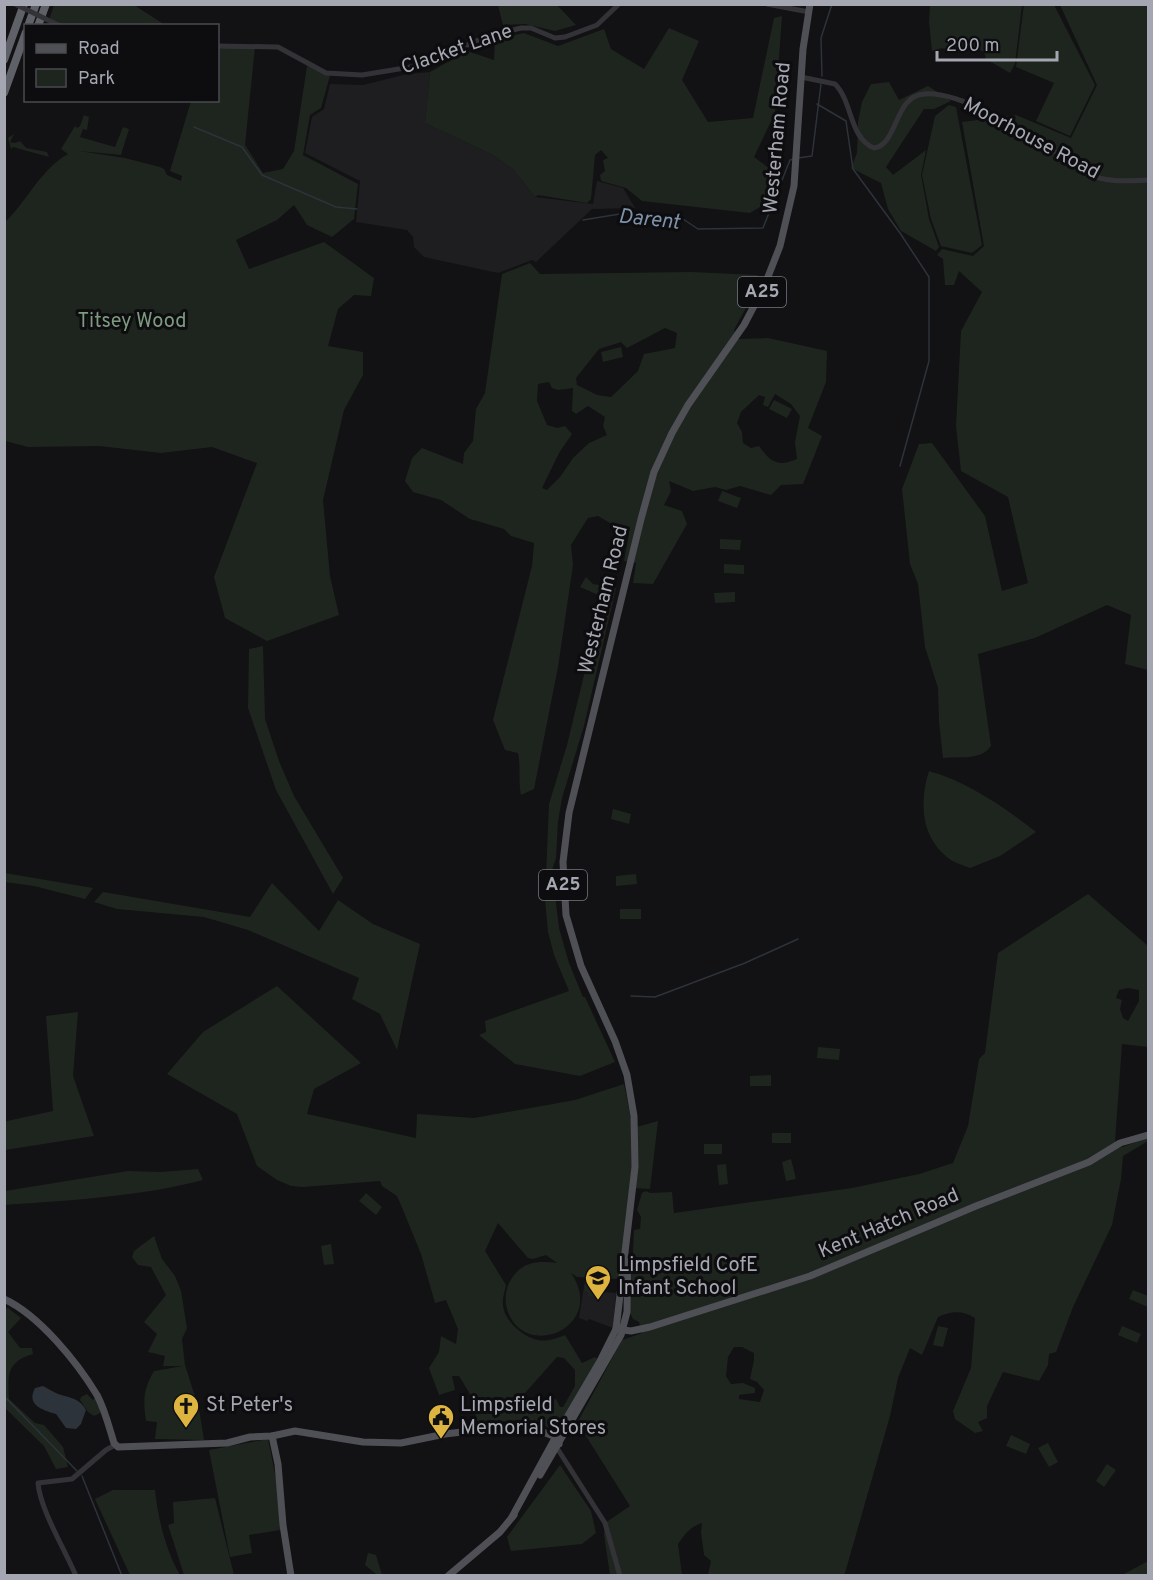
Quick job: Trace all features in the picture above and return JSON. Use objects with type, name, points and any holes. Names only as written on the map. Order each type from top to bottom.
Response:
[{"type":"highway","points":[[4,60],[24,4]]},
{"type":"highway","points":[[29,24],[36,4]]},
{"type":"highway","points":[[39,24],[46,4]]},
{"type":"highway","points":[[4,93],[24,38]]},
{"type":"main road","name":"Westerham Road","points":[[620,1325],[636,1151],[633,1105],[621,1054],[581,966],[568,926],[563,884],[565,835],[602,674],[652,478],[664,448],[680,419],[741,331],[764,287],[787,221],[796,159],[801,77],[809,8]]},
{"type":"main road","name":"Kent Hatch Road","points":[[620,1325],[637,1329],[656,1325],[810,1275],[968,1209],[1089,1162],[1120,1143],[1149,1135]]},
{"type":"main road","points":[[4,1299],[35,1318],[74,1363],[97,1395],[115,1445],[227,1443],[250,1437],[272,1436],[295,1431],[363,1442],[401,1443],[445,1434],[513,1426],[531,1428],[556,1443]]},
{"type":"main road","name":"A25","points":[[448,1575],[500,1532],[512,1517],[556,1443],[620,1325]]},
{"type":"main road","points":[[272,1436],[278,1464],[283,1525],[291,1575]]},
{"type":"street","points":[[15,4],[56,24]]},
{"type":"street","name":"Clacket Lane","points":[[219,46],[278,46],[326,73],[362,75],[398,71],[428,64],[485,37],[521,28],[531,28],[555,38],[565,37],[597,25],[619,4]]},
{"type":"street","points":[[767,4],[809,8]]},
{"type":"street","name":"Moorhouse Road","points":[[801,77],[831,82],[839,88],[846,100],[856,130],[866,143],[874,148],[882,145],[887,139],[909,101],[919,94],[938,94],[987,112],[1070,161],[1086,173],[1107,180],[1149,180]]},
{"type":"street","points":[[556,1443],[605,1522],[620,1575]]},
{"type":"street","points":[[76,1575],[45,1507],[38,1483],[72,1479],[115,1445]]},
{"type":"shaded area","points":[[430,72],[425,123],[493,155],[513,169],[535,197],[593,204],[597,181],[623,188],[635,208],[592,209],[536,262],[532,260],[498,273],[424,257],[414,247],[413,237],[407,230],[356,222],[360,181],[305,153],[312,117],[324,109],[330,84],[363,85],[407,74]]},
{"type":"shaded area","name":"Limpsfield CofE Infant School","points":[[585,1280],[604,1283],[603,1292],[616,1293],[613,1328],[589,1319],[587,1321],[579,1318]]},
{"type":"shaded area","points":[[43,1386],[84,1406],[86,1410],[81,1424],[76,1429],[66,1428],[56,1414],[34,1403],[35,1388]]},
{"type":"green space","points":[[1024,4],[1054,5],[1095,85],[1070,136],[1036,121],[1054,83],[1016,67]]},
{"type":"green space","points":[[54,5],[134,5],[163,24],[57,24],[52,22],[50,17]]},
{"type":"green space","points":[[498,5],[557,5],[576,25],[555,31],[525,24],[503,25]]},
{"type":"green space","points":[[930,5],[1022,5],[1015,64],[1010,73],[986,59],[984,52],[974,48],[952,50],[942,48],[932,51]]},
{"type":"green space","points":[[1060,5],[1148,5],[1148,670],[1125,664],[1131,615],[1107,605],[1035,638],[978,654],[991,746],[987,751],[976,756],[943,758],[938,688],[925,647],[918,584],[910,564],[902,489],[919,444],[932,443],[985,516],[1002,591],[1028,583],[1008,497],[961,471],[956,426],[961,331],[982,292],[959,271],[954,285],[945,285],[943,259],[937,255],[942,249],[973,256],[984,246],[962,122],[1016,115],[1071,138],[1097,85]]},
{"type":"green space","points":[[782,16],[775,113],[754,157],[782,178],[775,198],[750,213],[642,201],[626,188],[601,181],[600,175],[605,171],[603,160],[608,158],[601,150],[595,155],[591,199],[587,203],[538,195],[535,197],[513,169],[493,155],[425,123],[430,72],[467,51],[494,60],[495,39],[524,33],[558,46],[604,29],[611,49],[644,69],[669,28],[699,41],[682,80],[708,122],[753,118],[774,18]]},
{"type":"green space","name":"Titsey Wood","points":[[219,46],[255,47],[245,145],[263,173],[283,169],[294,151],[307,66],[331,72],[321,108],[310,115],[303,155],[358,184],[354,219],[332,237],[307,225],[294,205],[277,220],[236,240],[249,269],[324,242],[374,278],[371,296],[354,295],[338,309],[328,346],[363,352],[363,375],[344,410],[323,500],[330,576],[339,615],[267,641],[225,618],[214,577],[257,463],[212,447],[161,453],[99,446],[28,447],[5,441],[5,222],[50,168],[68,154],[61,149],[75,126],[77,128],[80,126],[84,115],[89,117],[87,130],[83,129],[80,137],[115,147],[123,127],[129,129],[121,155],[79,151],[125,158],[160,167],[167,175],[181,181],[182,176],[170,171],[191,102],[219,102]]},
{"type":"green space","points":[[889,82],[899,100],[928,86],[951,101],[934,109],[924,109],[886,167],[893,175],[926,150],[921,175],[929,219],[939,247],[936,251],[901,231],[888,209],[881,183],[851,168],[857,153],[858,122],[862,102],[871,84]]},
{"type":"green space","points":[[949,105],[956,107],[982,245],[972,253],[941,246],[931,219],[922,175],[935,116]]},
{"type":"green space","points":[[14,134],[10,142],[20,141],[26,148],[47,152],[49,157],[13,147],[11,149],[8,138]]},
{"type":"green space","points":[[530,263],[540,274],[691,272],[758,275],[747,306],[734,330],[737,339],[768,338],[827,351],[826,382],[808,428],[822,436],[803,484],[781,485],[771,495],[740,486],[726,490],[715,487],[693,491],[669,481],[671,491],[664,505],[682,511],[687,524],[653,584],[633,583],[636,563],[624,561],[629,534],[598,516],[588,518],[571,545],[573,565],[558,667],[534,789],[521,795],[518,753],[505,750],[493,720],[532,566],[534,543],[511,536],[504,529],[470,519],[441,500],[413,492],[405,481],[412,458],[422,448],[463,464],[464,453],[473,441],[476,409],[485,393],[502,274]],"holes":[[[665,328],[677,333],[675,348],[644,354],[638,371],[611,397],[597,395],[577,385],[576,378],[599,349],[621,342],[627,348]],[[549,382],[552,388],[558,390],[573,388],[572,411],[576,414],[588,406],[605,417],[603,426],[607,435],[589,443],[573,458],[560,477],[547,490],[542,488],[559,453],[572,434],[565,426],[557,428],[547,425],[537,401],[538,384]],[[775,394],[791,404],[800,416],[795,442],[797,459],[785,463],[775,462],[759,446],[751,448],[743,443],[742,432],[737,423],[741,412],[759,395],[765,397],[763,405],[768,407]]]},
{"type":"green space","points":[[621,347],[623,357],[603,362],[601,352]]},
{"type":"green space","points":[[774,400],[792,409],[787,418],[769,409]]},
{"type":"green space","points":[[722,491],[741,498],[737,508],[718,501]]},
{"type":"green space","points":[[720,539],[741,540],[740,550],[720,549]]},
{"type":"green space","points":[[724,564],[744,565],[744,574],[724,573]]},
{"type":"green space","points":[[586,577],[593,584],[616,588],[584,726],[562,798],[556,858],[552,870],[559,928],[569,963],[615,1062],[580,1076],[515,1064],[479,1035],[486,1032],[485,1021],[569,991],[554,955],[548,932],[545,900],[549,804],[567,745],[603,597],[580,587]]},
{"type":"green space","points":[[735,592],[735,602],[715,603],[714,593]]},
{"type":"green space","points":[[263,646],[265,719],[294,796],[343,878],[333,894],[276,790],[248,708],[249,649]]},
{"type":"green space","points":[[929,771],[957,781],[985,796],[1036,832],[1000,856],[970,868],[953,861],[939,850],[927,829],[923,807]]},
{"type":"green space","points":[[613,809],[631,814],[629,824],[611,819]]},
{"type":"green space","points":[[5,873],[93,888],[85,899],[34,886],[5,882]]},
{"type":"green space","points":[[636,874],[637,884],[616,886],[616,876]]},
{"type":"green space","points":[[272,883],[319,931],[338,900],[373,924],[420,944],[397,1050],[380,1014],[352,999],[359,978],[248,930],[204,917],[117,909],[94,902],[103,892],[250,917]]},
{"type":"green space","points":[[1088,894],[1148,946],[1148,1047],[1122,1044],[1115,1142],[1123,1147],[1148,1137],[1148,1141],[1123,1156],[1112,1225],[1073,1307],[1056,1352],[1049,1354],[1048,1365],[1039,1381],[1003,1372],[987,1406],[987,1418],[978,1422],[983,1431],[975,1433],[955,1419],[953,1411],[971,1368],[975,1318],[957,1312],[938,1317],[922,1355],[910,1348],[898,1378],[890,1416],[845,1573],[842,1575],[708,1575],[711,1561],[704,1555],[702,1523],[688,1531],[678,1544],[682,1575],[610,1575],[604,1535],[605,1523],[630,1506],[581,1428],[575,1427],[622,1340],[642,1333],[639,1322],[633,1319],[630,1313],[634,1230],[640,1229],[641,1217],[637,1210],[642,1193],[646,1191],[650,1193],[672,1192],[674,1213],[852,1188],[919,1174],[953,1163],[968,1126],[979,1059],[985,1053],[998,953]],"holes":[[[1128,988],[1139,990],[1139,1001],[1128,1021],[1123,1018],[1120,1009],[1122,1000],[1116,998],[1119,990]],[[734,1347],[742,1347],[754,1353],[750,1379],[757,1382],[764,1390],[760,1402],[739,1399],[739,1395],[755,1393],[755,1388],[743,1383],[731,1384],[726,1376],[728,1357]]]},
{"type":"green space","points":[[620,909],[641,909],[641,919],[620,919]]},
{"type":"green space","points":[[277,986],[361,1063],[314,1089],[307,1114],[416,1138],[417,1114],[474,1118],[575,1100],[624,1084],[633,1128],[658,1121],[650,1189],[631,1188],[621,1271],[618,1279],[577,1277],[571,1273],[580,1292],[579,1309],[571,1322],[559,1332],[544,1336],[529,1334],[516,1325],[507,1309],[506,1301],[510,1281],[521,1268],[538,1262],[557,1263],[546,1255],[533,1259],[528,1258],[498,1223],[485,1251],[506,1285],[504,1310],[515,1327],[538,1340],[548,1340],[565,1335],[582,1363],[595,1357],[597,1359],[558,1428],[553,1429],[527,1419],[478,1424],[470,1394],[459,1376],[452,1376],[455,1390],[439,1395],[429,1368],[439,1352],[441,1336],[456,1344],[458,1329],[446,1300],[435,1303],[421,1254],[397,1196],[382,1186],[380,1181],[291,1186],[277,1180],[257,1166],[237,1114],[167,1074],[203,1032]],"holes":[[[557,1357],[564,1358],[575,1370],[575,1386],[563,1407],[560,1407],[556,1399],[539,1404],[528,1403],[525,1393]]]},
{"type":"green space","points":[[78,1012],[73,1076],[94,1136],[5,1150],[5,1123],[7,1121],[53,1111],[46,1016]]},
{"type":"green space","points":[[818,1047],[840,1049],[839,1060],[817,1058]]},
{"type":"green space","points":[[771,1075],[771,1086],[750,1086],[750,1076]]},
{"type":"green space","points":[[772,1133],[791,1133],[791,1143],[772,1143]]},
{"type":"green space","points":[[704,1144],[722,1144],[722,1154],[704,1154]]},
{"type":"green space","points":[[791,1159],[796,1179],[786,1181],[782,1162]]},
{"type":"green space","points":[[726,1164],[728,1184],[719,1185],[717,1165]]},
{"type":"green space","points":[[198,1169],[203,1180],[179,1186],[104,1197],[5,1205],[5,1191],[128,1171],[161,1172]]},
{"type":"green space","points":[[366,1193],[382,1207],[376,1215],[359,1201]]},
{"type":"green space","points":[[154,1236],[162,1259],[175,1276],[181,1291],[187,1328],[182,1339],[185,1365],[199,1409],[204,1440],[155,1439],[157,1422],[146,1421],[145,1395],[154,1371],[183,1366],[163,1366],[165,1356],[148,1352],[157,1334],[144,1322],[166,1295],[151,1267],[138,1265],[132,1257],[134,1251]]},
{"type":"green space","points":[[331,1244],[334,1264],[324,1265],[321,1246]]},
{"type":"green space","points":[[586,1280],[604,1283],[602,1294],[588,1296],[589,1292],[584,1291]]},
{"type":"green space","points":[[1133,1290],[1148,1296],[1148,1307],[1129,1299]]},
{"type":"green space","points":[[8,1308],[21,1318],[8,1332],[20,1348],[32,1348],[33,1354],[18,1361],[10,1370],[9,1399],[35,1423],[44,1425],[63,1447],[68,1467],[56,1469],[44,1446],[5,1408],[4,1309]]},
{"type":"green space","points":[[938,1326],[948,1328],[943,1347],[933,1345]]},
{"type":"green space","points":[[1122,1326],[1141,1334],[1137,1343],[1118,1335]]},
{"type":"green space","points":[[87,1394],[93,1400],[96,1397],[102,1412],[94,1416],[88,1412],[80,1400]]},
{"type":"green space","points":[[1011,1435],[1030,1444],[1026,1454],[1006,1446]]},
{"type":"green space","points":[[268,1439],[278,1489],[280,1530],[249,1535],[252,1553],[230,1557],[209,1450]]},
{"type":"green space","points":[[1048,1443],[1058,1462],[1049,1467],[1038,1448]]},
{"type":"green space","points":[[1107,1464],[1116,1470],[1104,1487],[1096,1481]]},
{"type":"green space","points":[[560,1465],[591,1511],[596,1533],[582,1544],[511,1551],[507,1537]]},
{"type":"green space","points":[[113,1490],[155,1490],[163,1534],[180,1575],[130,1575],[95,1499]]},
{"type":"green space","points":[[215,1498],[234,1575],[184,1575],[168,1525],[174,1523],[173,1502]]},
{"type":"green space","points":[[368,1553],[376,1555],[382,1575],[377,1575],[365,1565]]},
{"type":"green space","points":[[1148,1561],[1148,1575],[1122,1575]]},
{"type":"waterway","name":"Darent","points":[[822,76],[821,38],[832,4]]},
{"type":"waterway","name":"Darent","points":[[798,158],[812,156],[821,84]]},
{"type":"waterway","points":[[817,104],[846,121],[853,169],[929,277],[929,361],[900,466]]},
{"type":"waterway","name":"Darent","points":[[194,127],[242,147],[262,175],[336,207],[357,209]]},
{"type":"waterway","name":"Darent","points":[[583,220],[626,213],[683,219],[698,229],[763,228],[790,160],[794,159]]},
{"type":"waterway","points":[[631,996],[655,997],[745,963],[798,939]]},
{"type":"waterway","points":[[4,1396],[77,1471]]},
{"type":"waterway","points":[[82,1476],[122,1576]]},
{"type":"place","name":"Limpsfield CofE Infant School","points":[[598,1301]]},
{"type":"place","name":"St Peter's","points":[[186,1429]]},
{"type":"place","name":"Limpsfield Memorial Stores","points":[[441,1440]]}]
